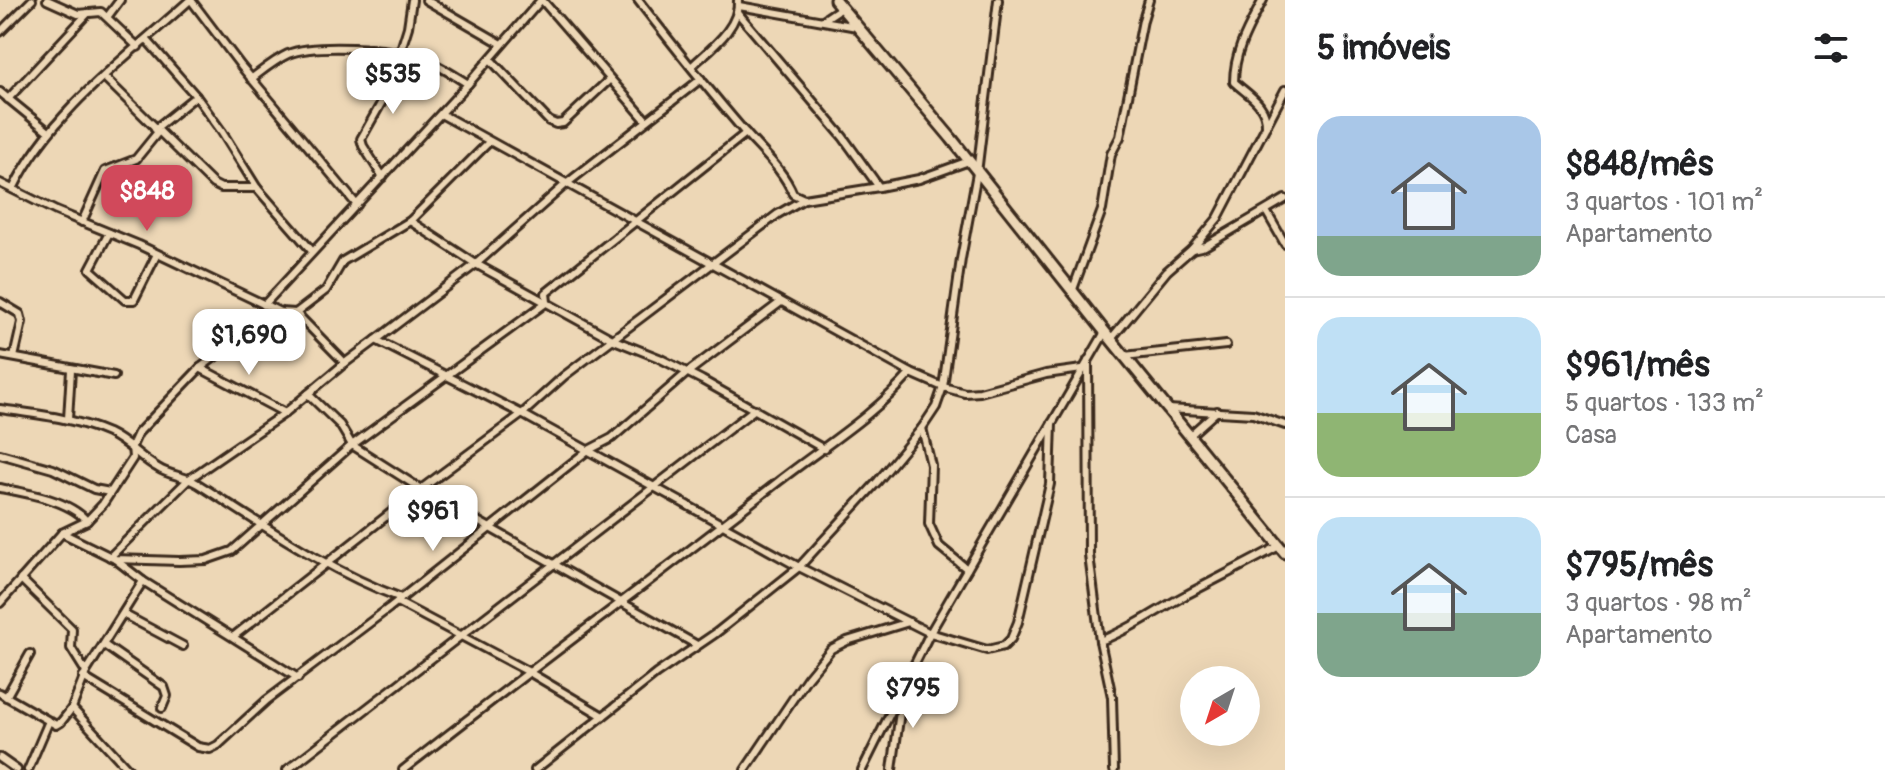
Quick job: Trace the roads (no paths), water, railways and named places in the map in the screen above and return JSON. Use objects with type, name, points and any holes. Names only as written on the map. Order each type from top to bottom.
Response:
[{"type":"street","points":[[0,32],[32,0]]},
{"type":"street","points":[[47,0],[71,12],[101,12],[138,47]]},
{"type":"street","points":[[108,16],[120,0]]},
{"type":"street","points":[[13,189],[49,132],[104,77],[190,0],[251,79],[357,205]]},
{"type":"street","points":[[383,177],[361,139],[380,109],[401,52],[412,0]]},
{"type":"street","points":[[426,0],[502,44]]},
{"type":"street","points":[[264,305],[441,114],[541,0],[646,120]]},
{"type":"street","points":[[638,0],[787,180],[793,194],[804,199]]},
{"type":"street","points":[[535,770],[799,567],[878,481],[936,407],[943,387],[977,173],[998,0]]},
{"type":"street","points":[[1072,292],[1102,210],[1111,154],[1120,137],[1149,0]]},
{"type":"street","points":[[1263,0],[1239,47],[1234,82],[1254,98],[1264,112],[1266,129]]},
{"type":"street","points":[[823,20],[838,4],[859,28],[1282,549],[1183,597],[1129,630],[1100,641]]},
{"type":"street","points":[[692,66],[722,39],[738,6]]},
{"type":"street","points":[[738,6],[859,28]]},
{"type":"street","points":[[738,6],[879,187]]},
{"type":"street","points":[[8,99],[88,13]]},
{"type":"street","points":[[146,39],[196,96],[257,188],[312,251]]},
{"type":"street","points":[[251,79],[295,51],[348,48],[401,52],[443,68],[468,84]]},
{"type":"street","points":[[490,59],[549,121],[556,124],[563,123],[610,79]]},
{"type":"street","points":[[104,77],[213,184],[221,188],[257,188]]},
{"type":"street","points":[[113,558],[189,479],[285,413],[345,363],[476,264],[566,184],[701,79]]},
{"type":"street","points":[[862,770],[930,633],[1082,369],[1108,336],[1218,218],[1285,90]]},
{"type":"street","points":[[0,92],[49,132]]},
{"type":"street","points":[[82,222],[105,171],[136,159],[157,130],[196,96]]},
{"type":"street","points":[[441,114],[710,264],[911,373],[943,387],[965,393],[980,392],[1046,374],[1082,369]]},
{"type":"street","points":[[547,302],[546,293],[746,133]]},
{"type":"street","points":[[0,183],[264,305],[280,312],[296,313],[326,290],[343,261],[410,221],[489,142]]},
{"type":"street","points":[[234,636],[325,562],[522,414],[564,376],[788,207],[804,199],[919,179],[969,161]]},
{"type":"street","points":[[788,207],[793,194]]},
{"type":"street","points":[[1192,249],[1205,246],[1285,199]]},
{"type":"street","points":[[1266,211],[1285,244]]},
{"type":"street","points":[[410,221],[476,264],[614,340],[688,372],[824,449]]},
{"type":"street","points":[[109,233],[90,269],[125,300],[134,300],[157,254]]},
{"type":"street","points":[[0,302],[20,314],[22,322],[14,357]]},
{"type":"street","points":[[113,558],[206,560],[232,551],[352,445],[547,302]]},
{"type":"street","points":[[21,579],[72,629],[71,648],[84,675],[198,747],[210,749],[587,451],[612,438],[688,372],[781,302]]},
{"type":"street","points":[[0,603],[62,533],[87,521],[133,458],[132,446],[138,433],[200,368],[271,315],[280,312]]},
{"type":"street","points":[[296,313],[345,363]]},
{"type":"street","points":[[376,340],[522,414],[799,567],[930,633],[987,650],[1004,646],[1011,639],[1018,622],[1050,484],[1052,423]]},
{"type":"street","points":[[1124,356],[1226,345]]},
{"type":"street","points":[[0,355],[114,376]]},
{"type":"street","points":[[1088,360],[1089,555],[1100,641],[1112,697],[1114,770]]},
{"type":"street","points":[[200,368],[285,413]]},
{"type":"street","points":[[68,419],[71,370]]},
{"type":"street","points":[[403,770],[824,449],[875,409],[911,373]]},
{"type":"street","points":[[308,394],[340,425],[352,445],[421,489],[697,645]]},
{"type":"street","points":[[0,409],[68,419],[107,433],[132,446],[157,468],[189,479],[262,526],[529,672],[603,716]]},
{"type":"street","points":[[287,770],[755,409]]},
{"type":"street","points":[[1168,409],[1253,414],[1285,425]]},
{"type":"street","points":[[1189,436],[1217,411]]},
{"type":"street","points":[[922,428],[931,465],[929,524],[939,546],[967,569]]},
{"type":"street","points":[[0,454],[53,469],[94,489],[110,492]]},
{"type":"street","points":[[0,488],[53,502],[81,514],[87,521]]},
{"type":"street","points":[[62,533],[113,558],[143,581],[298,678]]},
{"type":"street","points":[[30,654],[3,695],[59,724],[72,708],[84,675],[143,581]]},
{"type":"street","points":[[380,591],[389,608]]},
{"type":"street","points":[[123,614],[183,646]]},
{"type":"street","points":[[745,770],[807,678],[831,649],[909,622]]},
{"type":"street","points":[[104,645],[164,687],[167,696],[162,708]]},
{"type":"street","points":[[892,770],[904,685]]},
{"type":"street","points":[[72,708],[129,770]]},
{"type":"street","points":[[28,770],[49,721]]},
{"type":"street","points":[[0,758],[17,770]]}]
